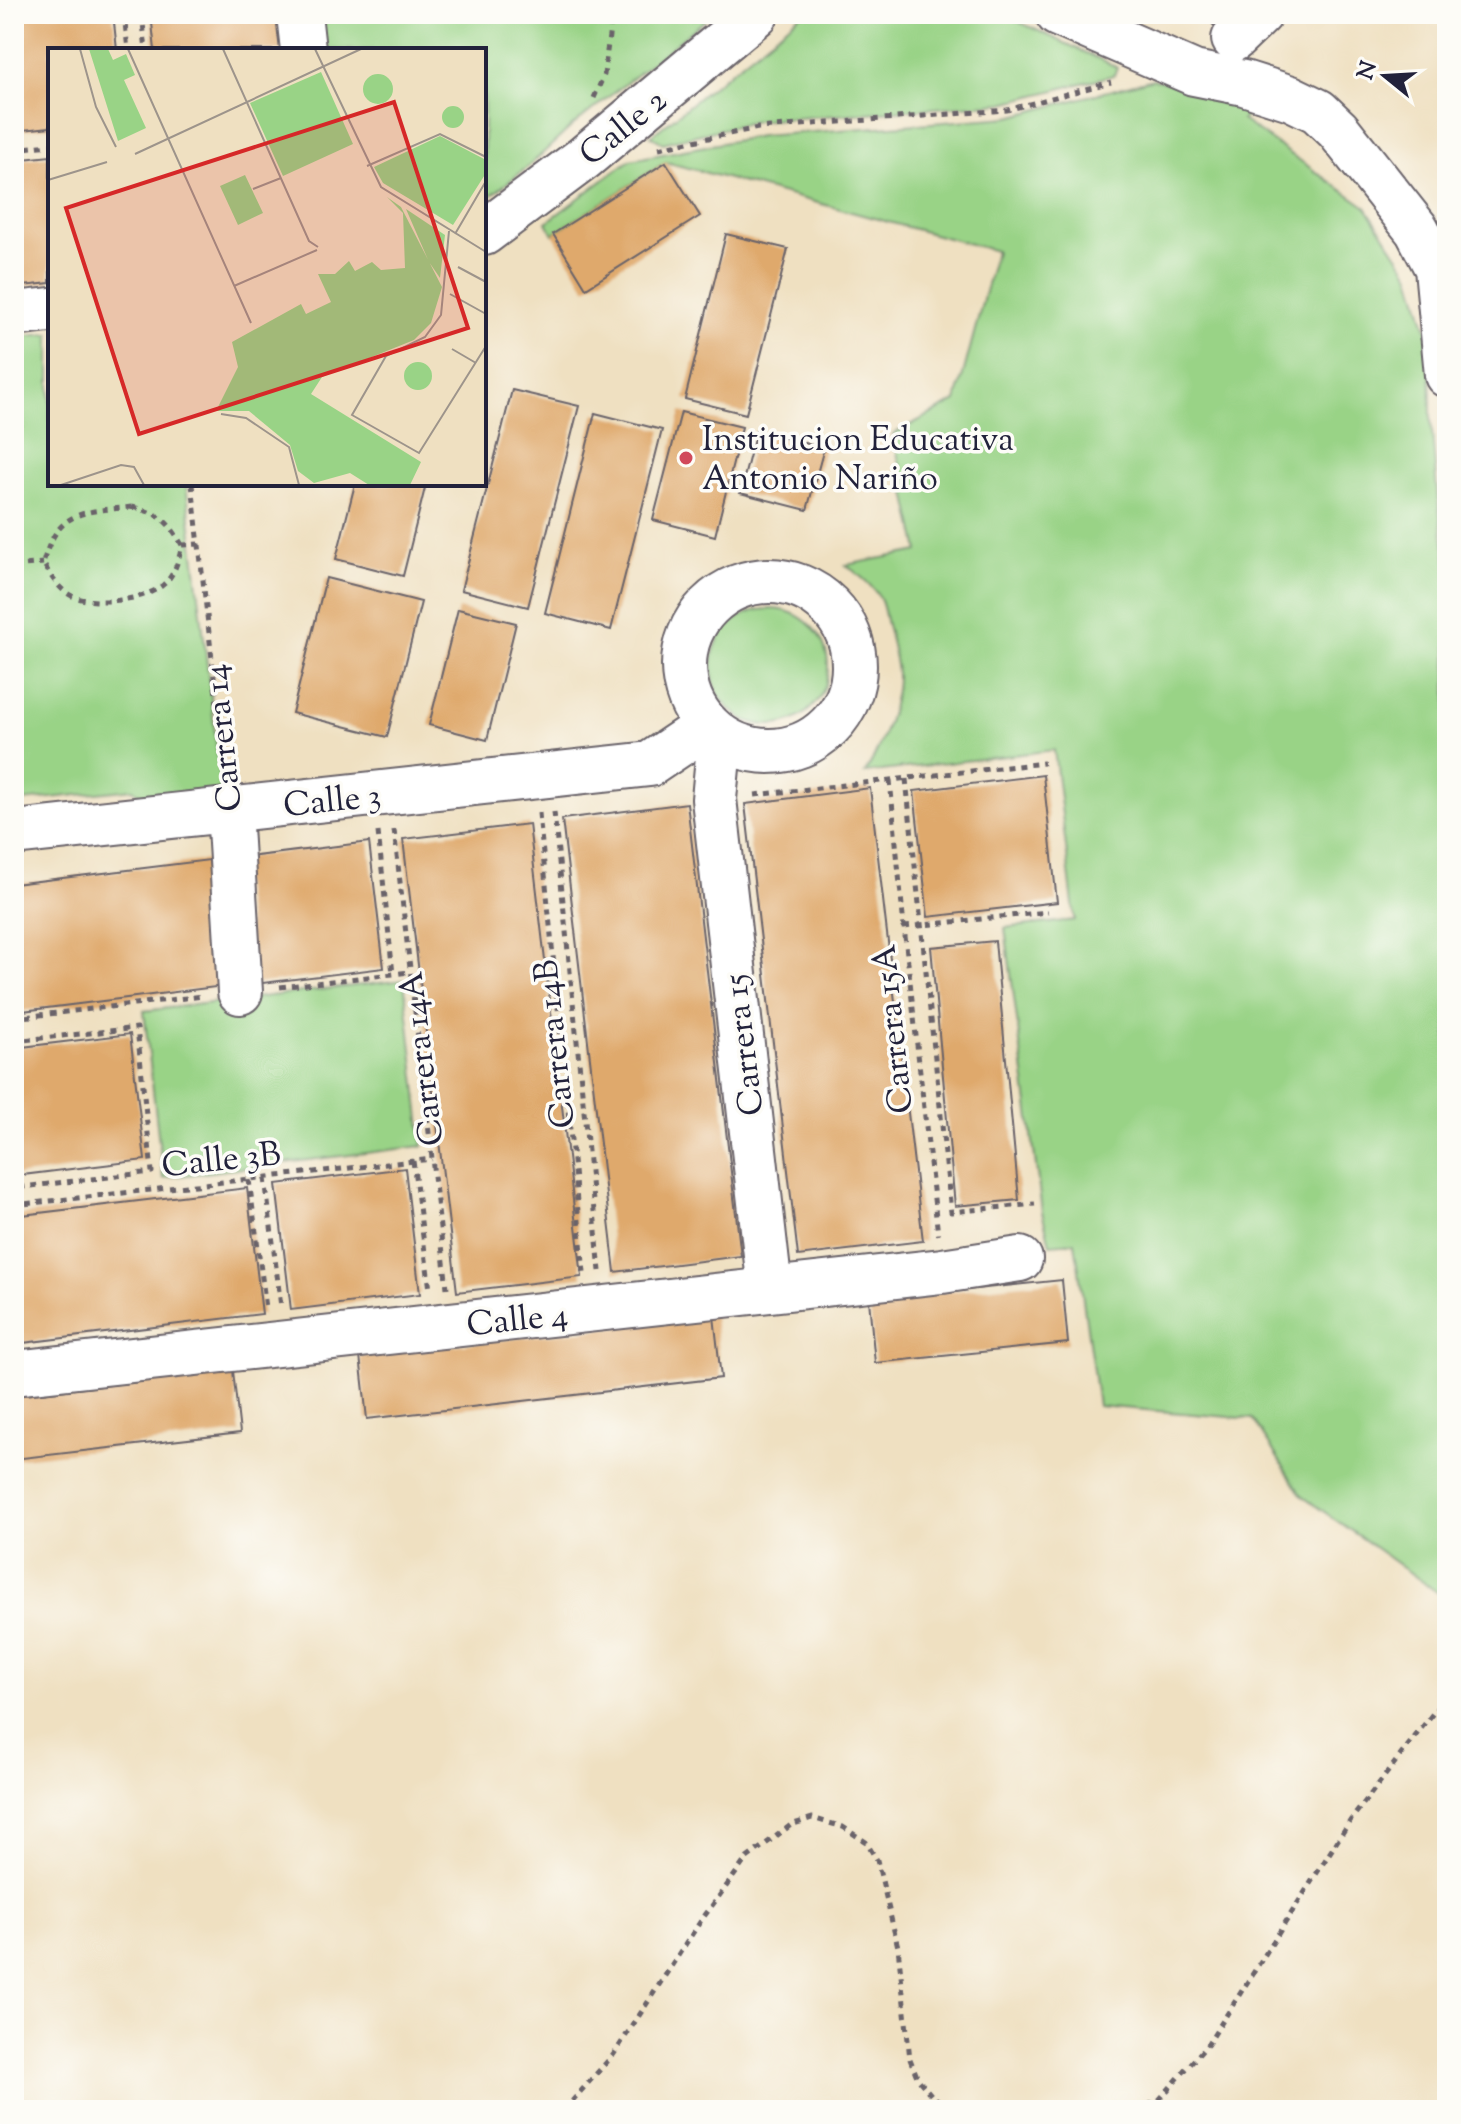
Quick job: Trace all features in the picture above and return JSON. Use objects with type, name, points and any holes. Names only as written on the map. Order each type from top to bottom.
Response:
[{"type":"street","points":[[299,14],[303,48]]},
{"type":"street","name":"Calle 2","points":[[486,231],[598,146],[756,14]]},
{"type":"street","points":[[1058,14],[1194,73],[1244,83],[1291,98],[1318,111],[1338,130],[1417,230],[1437,268],[1447,375]]},
{"type":"street","points":[[14,314],[48,310]]},
{"type":"street","name":"Calle 3","points":[[14,833],[650,764],[717,727]]},
{"type":"street","name":"Carrera 15","points":[[717,727],[714,799],[770,1290]]},
{"type":"street","name":"Carrera 14","points":[[229,810],[240,992]]},
{"type":"street","name":"Calle 4","points":[[14,1373],[942,1271],[1020,1259]]},
{"type":"path","points":[[124,14],[128,48]]},
{"type":"path","points":[[142,14],[146,48]]},
{"type":"path","points":[[615,14],[610,28],[604,75],[595,92],[598,146],[647,151],[758,128],[1007,110],[1118,80]]},
{"type":"path","points":[[14,149],[48,145]]},
{"type":"path","name":"Carrera 14","points":[[192,486],[229,810]]},
{"type":"path","points":[[132,507],[153,512],[171,525],[182,545],[177,566],[163,585],[145,596],[95,602],[73,596],[55,583],[43,563],[49,541],[62,524],[82,512],[132,507]]},
{"type":"path","points":[[182,545],[199,544]]},
{"type":"path","points":[[14,566],[43,563]]},
{"type":"path","points":[[714,799],[1044,763]]},
{"type":"path","name":"Carrera 14B","points":[[543,776],[596,1309]]},
{"type":"path","name":"Carrera 14B","points":[[543,776],[596,1309]]},
{"type":"path","name":"Carrera 15A","points":[[906,779],[951,1212],[1035,1204]]},
{"type":"path","name":"Carrera 15A","points":[[890,780],[942,1271]]},
{"type":"path","name":"Carrera 14A","points":[[381,794],[393,974]]},
{"type":"path","name":"Carrera 14A","points":[[381,794],[432,1159],[443,1326]]},
{"type":"path","points":[[904,927],[1048,912]]},
{"type":"path","name":"Calle 3B","points":[[14,1041],[137,1028],[152,1172],[14,1188]]},
{"type":"path","name":"Calle 3B","points":[[14,1205],[432,1159]]},
{"type":"path","name":"Carrera 14A","points":[[413,1161],[443,1326]]},
{"type":"path","points":[[265,1177],[278,1344]]},
{"type":"path","points":[[249,1179],[278,1344]]},
{"type":"path","points":[[1137,2110],[1159,2100],[1208,2044],[1350,1821],[1447,1695]]},
{"type":"path","points":[[564,2110],[614,2054],[700,1922],[747,1858],[791,1825],[812,1818],[843,1827],[866,1842],[877,1860],[898,1947],[910,2059],[918,2079],[932,2096],[951,2108],[961,2110]]},
{"type":"green space","points":[[309,14],[713,14],[572,126],[529,166],[486,199],[486,48],[312,48]]},
{"type":"green space","points":[[802,14],[1002,14],[1117,67],[1114,75],[1004,103],[756,121],[663,143],[651,136]]},
{"type":"green space","points":[[1153,79],[1260,106],[1242,120],[1365,206],[1411,275],[1430,340],[1431,420],[1447,563],[1447,1599],[1302,1496],[1253,1419],[1098,1406],[1075,1242],[1050,1244],[1042,1212],[1005,928],[1075,920],[1054,750],[865,773],[882,739],[891,711],[897,685],[896,668],[881,601],[870,585],[846,565],[919,551],[893,434],[956,401],[996,251],[666,162],[553,234],[547,222],[630,160],[760,136],[1010,117]]},
{"type":"green space","points":[[48,334],[48,486],[186,486],[222,793],[152,804],[133,789],[14,802],[14,337]]},
{"type":"green space","points":[[770,609],[792,614],[811,626],[823,645],[828,667],[823,689],[811,708],[792,720],[770,725],[748,720],[729,708],[717,689],[712,667],[717,645],[729,626],[748,614]]},
{"type":"green space","points":[[404,980],[423,1146],[163,1178],[144,1011]]},
{"type":"building","points":[[14,14],[113,14],[117,48],[48,48],[48,127],[14,131]]},
{"type":"building","points":[[151,14],[278,14],[282,48],[155,48]]},
{"type":"building","points":[[1203,14],[1239,14],[1220,32]]},
{"type":"building","points":[[48,156],[48,283],[14,287],[14,160]]},
{"type":"building","points":[[666,162],[700,216],[586,288],[553,234]]},
{"type":"building","points":[[726,234],[788,249],[746,414],[685,399]]},
{"type":"building","points":[[512,390],[579,406],[528,607],[461,590]]},
{"type":"building","points":[[681,412],[742,427],[715,536],[653,520]]},
{"type":"building","points":[[595,413],[662,430],[611,630],[545,613]]},
{"type":"building","points":[[756,431],[824,448],[807,510],[740,493]]},
{"type":"building","points":[[354,486],[426,486],[403,576],[336,559]]},
{"type":"building","points":[[326,578],[421,602],[387,737],[292,713]]},
{"type":"building","points":[[458,609],[516,623],[487,740],[429,725]]},
{"type":"building","points":[[1043,775],[1057,902],[928,917],[914,791]]},
{"type":"building","points":[[870,788],[923,1241],[798,1256],[745,804]]},
{"type":"building","points":[[687,803],[741,1256],[615,1272],[562,819]]},
{"type":"building","points":[[529,824],[582,1277],[457,1292],[403,839]]},
{"type":"building","points":[[369,842],[384,968],[255,984],[240,858]]},
{"type":"building","points":[[209,860],[224,986],[14,1012],[14,884]]},
{"type":"building","points":[[995,941],[1019,1200],[955,1206],[931,947]]},
{"type":"building","points":[[130,1034],[145,1160],[14,1176],[14,1048]]},
{"type":"building","points":[[405,1168],[420,1294],[291,1310],[276,1184]]},
{"type":"building","points":[[247,1188],[262,1314],[14,1344],[14,1216]]},
{"type":"building","points":[[1062,1280],[1068,1343],[875,1363],[869,1300]]},
{"type":"building","points":[[714,1316],[721,1378],[367,1419],[360,1356]]},
{"type":"building","points":[[233,1371],[240,1433],[14,1459],[14,1396]]},
{"type":"place","name":"Institucion Educativa Antonio Nariño","points":[[686,458]]}]
